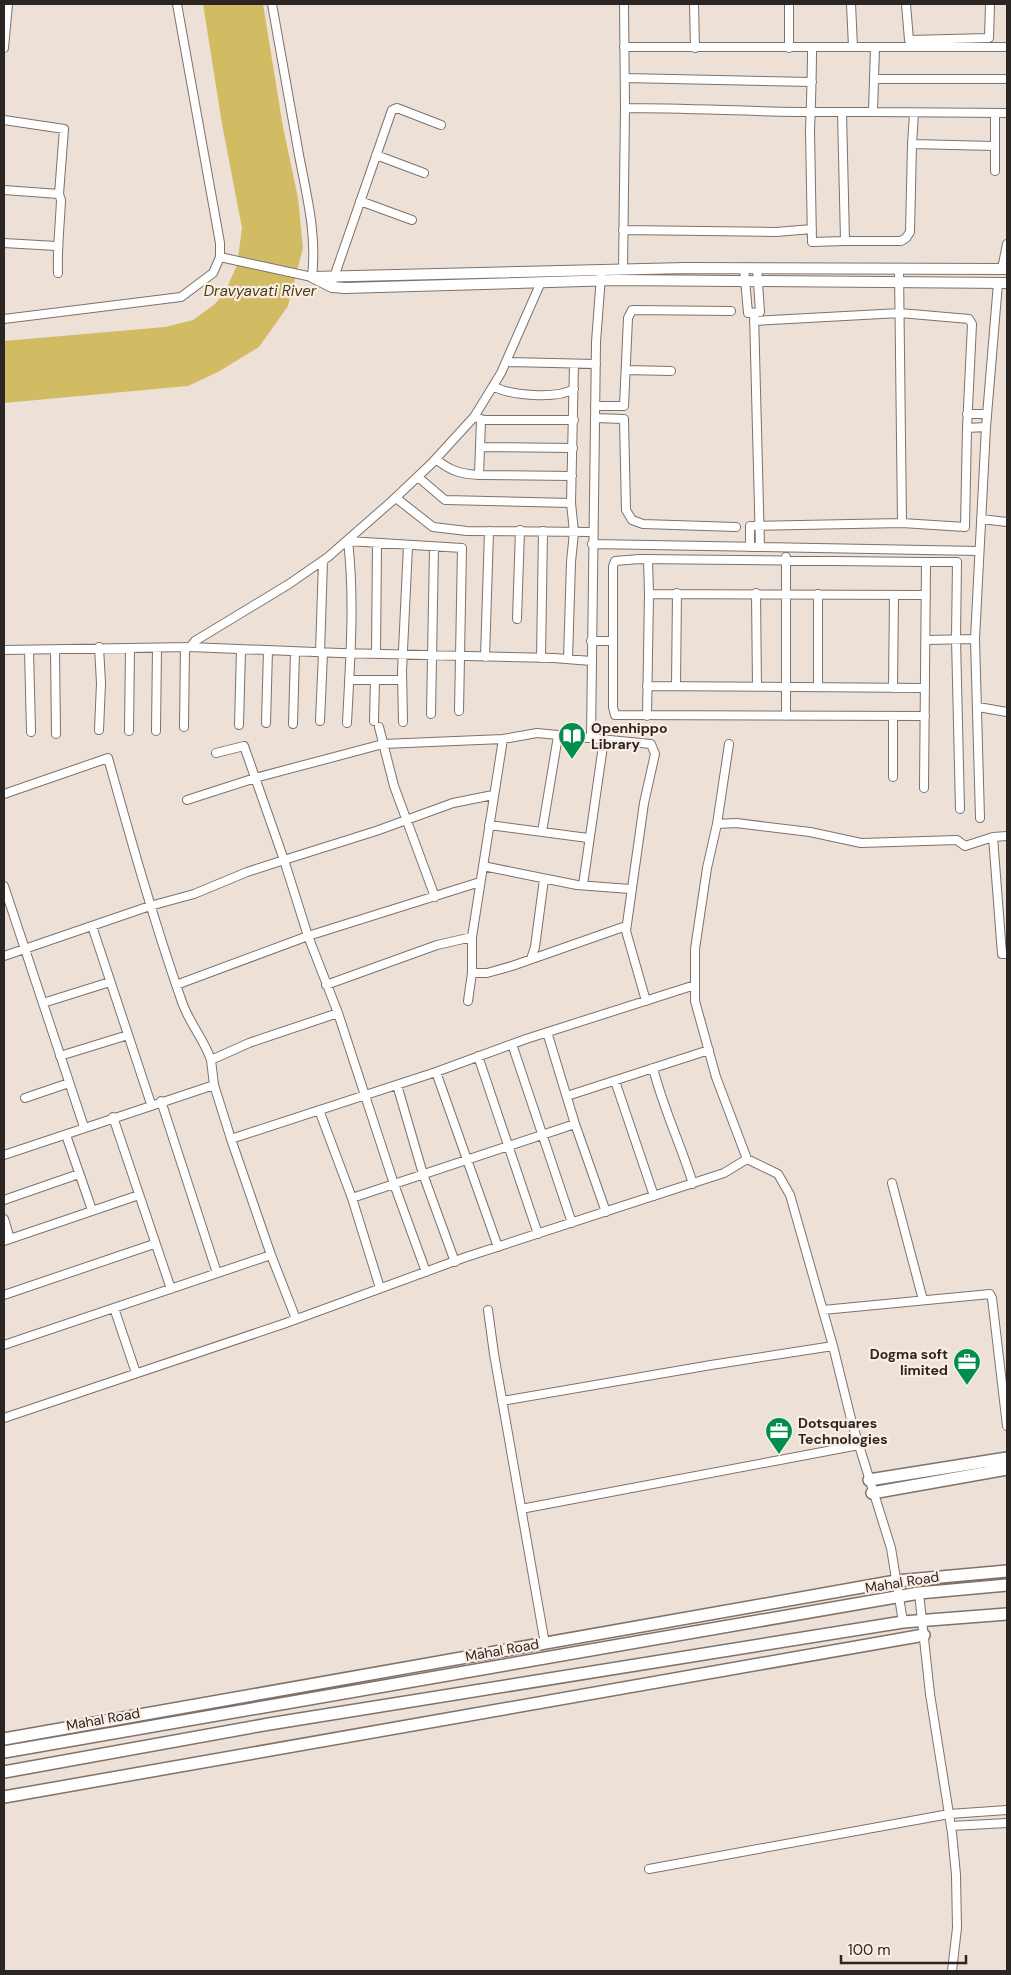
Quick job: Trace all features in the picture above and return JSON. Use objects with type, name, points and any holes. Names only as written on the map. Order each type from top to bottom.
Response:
[{"type":"main road","points":[[869,1480],[1007,1458]]},
{"type":"main road","points":[[872,1493],[1007,1469]]},
{"type":"main road","points":[[4,1739],[165,1712],[379,1671],[546,1644],[717,1612],[818,1597],[896,1581],[1007,1572]]},
{"type":"main road","name":"Mahal Road","points":[[4,1752],[899,1596],[1007,1585]]},
{"type":"main road","points":[[4,1772],[269,1724],[903,1622],[1007,1614]]},
{"type":"main road","points":[[4,1797],[209,1759],[294,1746],[353,1734],[924,1635]]},
{"type":"street","points":[[4,48],[8,4]]},
{"type":"street","points":[[4,319],[181,297],[213,273],[220,257],[220,243],[177,4]]},
{"type":"street","points":[[272,4],[310,203],[314,240],[312,277]]},
{"type":"street","points":[[623,270],[624,4]]},
{"type":"street","points":[[694,4],[695,48]]},
{"type":"street","points":[[789,4],[789,48]]},
{"type":"street","points":[[851,4],[853,48]]},
{"type":"street","points":[[906,4],[909,40],[989,38],[990,4]]},
{"type":"street","points":[[873,112],[875,47]]},
{"type":"street","points":[[624,48],[1007,47]]},
{"type":"street","points":[[812,48],[812,242],[900,241],[906,238],[910,232],[914,114]]},
{"type":"street","points":[[625,78],[812,82]]},
{"type":"street","points":[[874,79],[1007,79]]},
{"type":"street","points":[[332,287],[334,275],[394,108],[441,125]]},
{"type":"street","points":[[625,108],[811,113],[1007,113]]},
{"type":"street","points":[[842,112],[845,241]]},
{"type":"street","points":[[995,113],[994,146],[996,171]]},
{"type":"street","points":[[4,120],[64,129],[59,194],[61,210],[59,240],[56,246],[58,273]]},
{"type":"street","points":[[912,144],[994,146]]},
{"type":"street","points":[[376,155],[424,173]]},
{"type":"street","points":[[4,190],[59,194]]},
{"type":"street","points":[[360,201],[412,220]]},
{"type":"street","points":[[623,230],[776,232],[812,229]]},
{"type":"street","points":[[4,243],[56,246]]},
{"type":"street","points":[[312,277],[602,269],[1005,269],[1007,244]]},
{"type":"street","points":[[220,257],[312,277],[332,287],[406,287],[601,280],[1003,283],[987,414],[975,639],[980,818]]},
{"type":"street","points":[[744,268],[748,313],[760,312],[757,268]]},
{"type":"street","points":[[591,738],[595,406],[602,269]]},
{"type":"street","points":[[899,270],[902,523]]},
{"type":"street","points":[[188,647],[323,561],[396,498],[478,418],[492,386],[506,362],[540,282]]},
{"type":"street","points":[[731,311],[632,310],[628,318],[624,406],[626,510],[632,520],[643,524],[736,527]]},
{"type":"street","points":[[754,313],[760,547]]},
{"type":"street","points":[[750,547],[750,526],[902,523],[965,527],[971,320],[900,313],[754,321]]},
{"type":"street","points":[[506,362],[596,364]]},
{"type":"street","points":[[568,659],[571,562],[574,532],[571,503],[574,364]]},
{"type":"street","points":[[626,370],[671,371]]},
{"type":"street","points":[[492,386],[504,393],[565,394],[574,389]]},
{"type":"street","points":[[595,406],[624,406]]},
{"type":"street","points":[[967,414],[987,414]]},
{"type":"street","points":[[478,418],[574,420]]},
{"type":"street","points":[[478,418],[479,475]]},
{"type":"street","points":[[595,418],[624,419]]},
{"type":"street","points":[[967,428],[986,427]]},
{"type":"street","points":[[480,447],[573,448]]},
{"type":"street","points":[[436,459],[448,470],[460,473],[572,476]]},
{"type":"street","points":[[418,476],[446,500],[571,503]]},
{"type":"street","points":[[396,498],[433,527],[489,531],[593,532]]},
{"type":"street","points":[[981,519],[1007,522]]},
{"type":"street","points":[[517,619],[520,530]]},
{"type":"street","points":[[485,656],[489,531]]},
{"type":"street","points":[[541,658],[543,531]]},
{"type":"street","points":[[348,541],[462,548],[459,711]]},
{"type":"street","points":[[347,723],[351,574],[348,541]]},
{"type":"street","points":[[376,654],[377,544]]},
{"type":"street","points":[[592,544],[979,551]]},
{"type":"street","points":[[403,722],[402,680],[408,546]]},
{"type":"street","points":[[431,714],[434,547]]},
{"type":"street","points":[[786,547],[786,716]]},
{"type":"street","points":[[648,560],[648,716]]},
{"type":"street","points":[[320,721],[323,561]]},
{"type":"street","points":[[925,716],[615,715],[613,707],[613,566],[615,561],[957,562],[956,639],[960,809]]},
{"type":"street","points":[[924,788],[926,562]]},
{"type":"street","points":[[756,593],[757,687]]},
{"type":"street","points":[[649,594],[926,595]]},
{"type":"street","points":[[676,686],[677,594]]},
{"type":"street","points":[[818,594],[818,687]]},
{"type":"street","points":[[894,595],[894,688]]},
{"type":"street","points":[[926,640],[975,639]]},
{"type":"street","points":[[591,641],[613,641]]},
{"type":"street","points":[[4,650],[188,647],[591,661]]},
{"type":"street","points":[[184,727],[188,647]]},
{"type":"street","points":[[99,648],[101,683],[99,730]]},
{"type":"street","points":[[129,731],[130,648]]},
{"type":"street","points":[[156,732],[157,648]]},
{"type":"street","points":[[29,650],[31,732]]},
{"type":"street","points":[[55,650],[56,734]]},
{"type":"street","points":[[239,724],[241,650]]},
{"type":"street","points":[[266,724],[268,650]]},
{"type":"street","points":[[293,724],[295,652]]},
{"type":"street","points":[[349,680],[402,680]]},
{"type":"street","points":[[375,680],[376,724],[394,786],[408,818],[435,897]]},
{"type":"street","points":[[647,686],[925,688]]},
{"type":"street","points":[[978,707],[1007,712]]},
{"type":"street","points":[[893,777],[894,716]]},
{"type":"street","points":[[187,800],[255,778],[383,744],[503,739],[537,733],[651,744],[655,754],[630,889],[626,926],[629,944],[646,1001]]},
{"type":"street","points":[[542,832],[558,736]]},
{"type":"street","points":[[468,1001],[472,974],[472,937],[503,739]]},
{"type":"street","points":[[583,885],[588,838],[604,739]]},
{"type":"street","points":[[729,744],[695,949],[695,1001],[716,1077],[747,1159],[778,1174],[790,1195],[834,1346],[872,1493],[891,1548],[903,1622]]},
{"type":"street","points":[[216,753],[244,746],[284,860],[308,936],[338,1013],[364,1096],[426,1272]]},
{"type":"street","points":[[4,794],[108,758],[150,906],[176,985],[192,1025],[206,1046],[211,1060],[214,1084],[231,1139],[271,1256],[296,1319]]},
{"type":"street","points":[[4,956],[150,906],[194,894],[247,872],[453,803],[493,795]]},
{"type":"street","points":[[717,824],[736,823],[810,832],[860,843],[957,840],[965,846],[993,837],[1007,836]]},
{"type":"street","points":[[489,825],[588,838]]},
{"type":"street","points":[[993,837],[1002,954],[1007,954]]},
{"type":"street","points":[[483,866],[544,879],[630,889]]},
{"type":"street","points":[[531,959],[535,947],[544,879]]},
{"type":"street","points":[[176,985],[308,936],[480,882]]},
{"type":"street","points":[[4,886],[84,1127]]},
{"type":"street","points":[[998,898],[1007,897]]},
{"type":"street","points":[[92,926],[151,1104]]},
{"type":"street","points":[[472,974],[487,973],[626,926]]},
{"type":"street","points":[[326,985],[437,945],[472,937]]},
{"type":"street","points":[[43,1003],[110,982]]},
{"type":"street","points":[[231,1139],[436,1072],[547,1032],[695,985]]},
{"type":"street","points":[[211,1060],[249,1043],[338,1013]]},
{"type":"street","points":[[547,1032],[575,1124],[606,1212]]},
{"type":"street","points":[[60,1056],[128,1034]]},
{"type":"street","points":[[512,1044],[572,1223]]},
{"type":"street","points":[[567,1096],[708,1050]]},
{"type":"street","points":[[478,1056],[538,1234]]},
{"type":"street","points":[[653,1068],[661,1097],[680,1143],[693,1184]]},
{"type":"street","points":[[436,1072],[498,1247]]},
{"type":"street","points":[[615,1081],[654,1196]]},
{"type":"street","points":[[25,1098],[69,1083]]},
{"type":"street","points":[[4,1155],[214,1084]]},
{"type":"street","points":[[397,1085],[423,1174],[455,1262]]},
{"type":"street","points":[[161,1101],[217,1273]]},
{"type":"street","points":[[319,1110],[352,1198],[380,1288]]},
{"type":"street","points":[[113,1117],[154,1244],[171,1289]]},
{"type":"street","points":[[352,1198],[575,1124]]},
{"type":"street","points":[[66,1135],[92,1210]]},
{"type":"street","points":[[4,1418],[296,1319],[498,1247],[693,1184],[724,1173],[747,1159]]},
{"type":"street","points":[[4,1200],[79,1174]]},
{"type":"street","points":[[892,1183],[923,1300]]},
{"type":"street","points":[[4,1219],[7,1240],[139,1195]]},
{"type":"street","points":[[4,1295],[154,1244]]},
{"type":"street","points":[[4,1346],[271,1256]]},
{"type":"street","points":[[823,1310],[990,1294],[1007,1426]]},
{"type":"street","points":[[114,1308],[136,1373]]},
{"type":"street","points":[[488,1310],[502,1401],[546,1644]]},
{"type":"street","points":[[502,1401],[711,1364],[834,1346]]},
{"type":"street","points":[[521,1509],[859,1445]]},
{"type":"street","points":[[919,1593],[930,1694],[951,1826],[956,1875],[958,1928],[952,1971]]},
{"type":"street","points":[[649,1870],[949,1814],[1007,1810]]},
{"type":"street","points":[[951,1826],[1007,1823]]},
{"type":"water","name":"Dravyavati River","points":[[203,4],[263,4],[283,127],[298,198],[303,248],[288,306],[259,347],[218,372],[188,386],[4,403],[4,341],[165,327],[193,320],[215,304],[225,292],[237,265],[242,228],[222,124]]},
{"type":"place","name":"Openhippo Library","points":[[572,760]]},
{"type":"place","name":"Dogma soft limited","points":[[967,1386]]},
{"type":"place","name":"Dotsquares Technologies","points":[[779,1455]]}]
